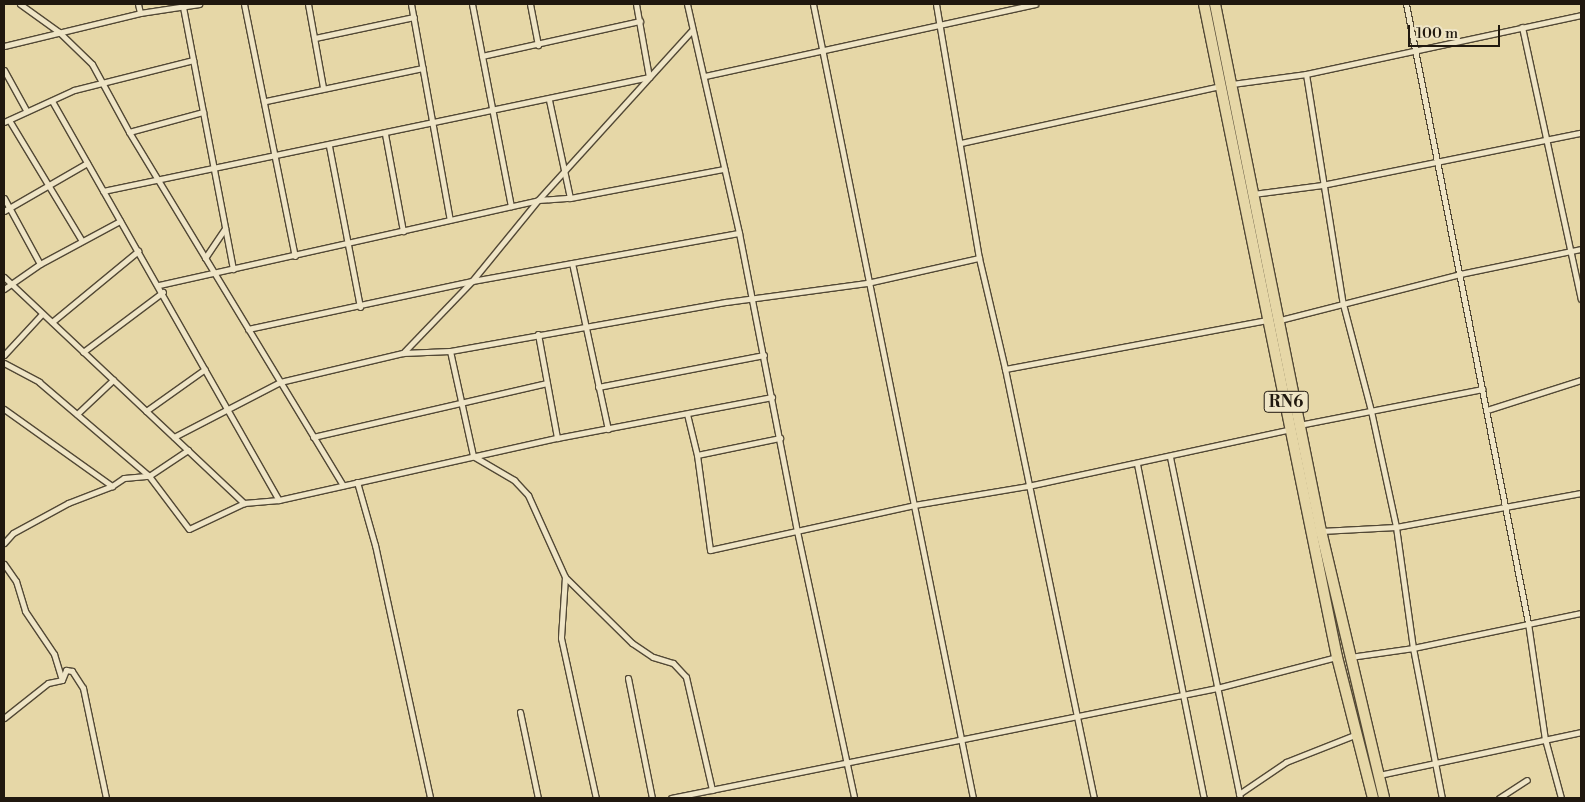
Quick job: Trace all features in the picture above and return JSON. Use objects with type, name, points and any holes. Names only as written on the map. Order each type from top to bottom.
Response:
[{"type":"highway","name":"RN6","points":[[1204,4],[1269,320],[1384,798]]},
{"type":"highway","name":"RN6","points":[[1215,4],[1280,320],[1296,427],[1337,657],[1373,798]]},
{"type":"street","points":[[20,4],[59,32],[92,64],[158,181],[342,485]]},
{"type":"street","points":[[138,4],[140,13]]},
{"type":"street","points":[[4,46],[140,13],[199,4]]},
{"type":"street","points":[[244,4],[277,155],[295,256]]},
{"type":"street","points":[[308,4],[323,87]]},
{"type":"street","points":[[411,4],[450,220]]},
{"type":"street","points":[[472,4],[511,206]]},
{"type":"street","points":[[530,4],[538,45]]},
{"type":"street","points":[[636,4],[649,77]]},
{"type":"street","points":[[687,4],[705,76],[753,298],[797,531],[854,798]]},
{"type":"street","points":[[813,4],[867,283],[973,798]]},
{"type":"street","points":[[936,4],[979,258],[1005,369],[1075,716],[1094,798]]},
{"type":"street","points":[[705,76],[939,23],[1035,4]]},
{"type":"street","points":[[1406,4],[1528,624],[1545,739],[1561,798]]},
{"type":"street","points":[[183,7],[233,270]]},
{"type":"street","points":[[1232,84],[1306,74],[1581,15]]},
{"type":"street","points":[[315,38],[414,17]]},
{"type":"street","points":[[482,56],[640,21]]},
{"type":"street","points":[[1522,27],[1569,252],[1581,299]]},
{"type":"street","points":[[403,353],[472,281],[538,200],[692,30]]},
{"type":"street","points":[[82,242],[6,121],[26,110],[52,101],[74,90],[104,84],[193,60]]},
{"type":"street","points":[[266,101],[323,87],[423,68]]},
{"type":"street","points":[[4,70],[26,110]]},
{"type":"street","points":[[1306,74],[1322,185],[1343,304],[1371,411],[1396,526],[1413,648],[1442,798]]},
{"type":"street","points":[[103,191],[492,112],[649,77]]},
{"type":"street","points":[[960,143],[1221,86]]},
{"type":"street","points":[[549,100],[570,198]]},
{"type":"street","points":[[52,101],[120,221],[163,292],[279,500]]},
{"type":"street","points":[[129,132],[203,112]]},
{"type":"street","points":[[1253,194],[1322,185],[1581,133]]},
{"type":"street","points":[[385,134],[403,231]]},
{"type":"street","points":[[329,146],[360,307]]},
{"type":"street","points":[[6,210],[49,187],[87,163]]},
{"type":"street","points":[[159,285],[233,270],[538,200],[570,198],[724,169]]},
{"type":"street","points":[[4,198],[6,210],[40,264]]},
{"type":"street","points":[[4,289],[10,283],[40,264],[120,221]]},
{"type":"street","points":[[205,258],[225,228]]},
{"type":"street","points":[[248,329],[360,307],[472,281],[739,233]]},
{"type":"street","points":[[1280,320],[1460,274],[1581,249]]},
{"type":"street","points":[[52,322],[138,251]]},
{"type":"street","points":[[174,437],[280,382],[403,353],[450,351],[584,325],[753,298],[867,283],[979,258]]},
{"type":"street","points":[[572,263],[608,429]]},
{"type":"street","points":[[4,277],[244,503]]},
{"type":"street","points":[[83,352],[163,292]]},
{"type":"street","points":[[4,355],[42,314]]},
{"type":"street","points":[[1005,369],[1269,320]]},
{"type":"street","points":[[538,334],[557,438]]},
{"type":"street","points":[[450,351],[473,456],[514,480],[528,495],[566,577],[632,643],[653,657],[673,664],[686,677],[712,790]]},
{"type":"street","points":[[598,387],[764,356]]},
{"type":"street","points":[[4,364],[39,382],[149,476],[189,529],[244,503],[279,500],[557,438],[772,398]]},
{"type":"street","points":[[146,411],[205,369]]},
{"type":"street","points":[[77,414],[113,380]]},
{"type":"street","points":[[1487,410],[1581,380]]},
{"type":"street","points":[[313,437],[547,383]]},
{"type":"street","points":[[687,414],[697,456],[710,550],[914,505],[1028,486],[1137,464],[1296,427],[1483,389]]},
{"type":"street","points":[[4,409],[112,486]]},
{"type":"street","points":[[697,456],[780,438]]},
{"type":"street","points":[[4,543],[13,533],[68,503],[112,486],[124,478],[149,476],[188,450]]},
{"type":"street","points":[[1170,457],[1239,796],[1293,758],[1357,734]]},
{"type":"street","points":[[1137,464],[1204,798]]},
{"type":"street","points":[[357,482],[375,545],[430,798]]},
{"type":"street","points":[[1321,531],[1396,526],[1505,505],[1581,493]]},
{"type":"street","points":[[4,564],[16,581],[25,611],[54,654],[62,680]]},
{"type":"street","points":[[566,577],[561,638],[596,798]]},
{"type":"street","points":[[1350,657],[1413,648],[1581,613]]},
{"type":"street","points":[[671,798],[1217,688],[1337,657]]},
{"type":"street","points":[[62,680],[66,670],[72,671],[83,688],[106,798]]},
{"type":"street","points":[[628,678],[652,798]]},
{"type":"street","points":[[4,718],[48,683],[62,680]]},
{"type":"street","points":[[520,712],[538,798]]},
{"type":"street","points":[[1377,775],[1581,732]]},
{"type":"street","points":[[1499,798],[1527,780]]}]
